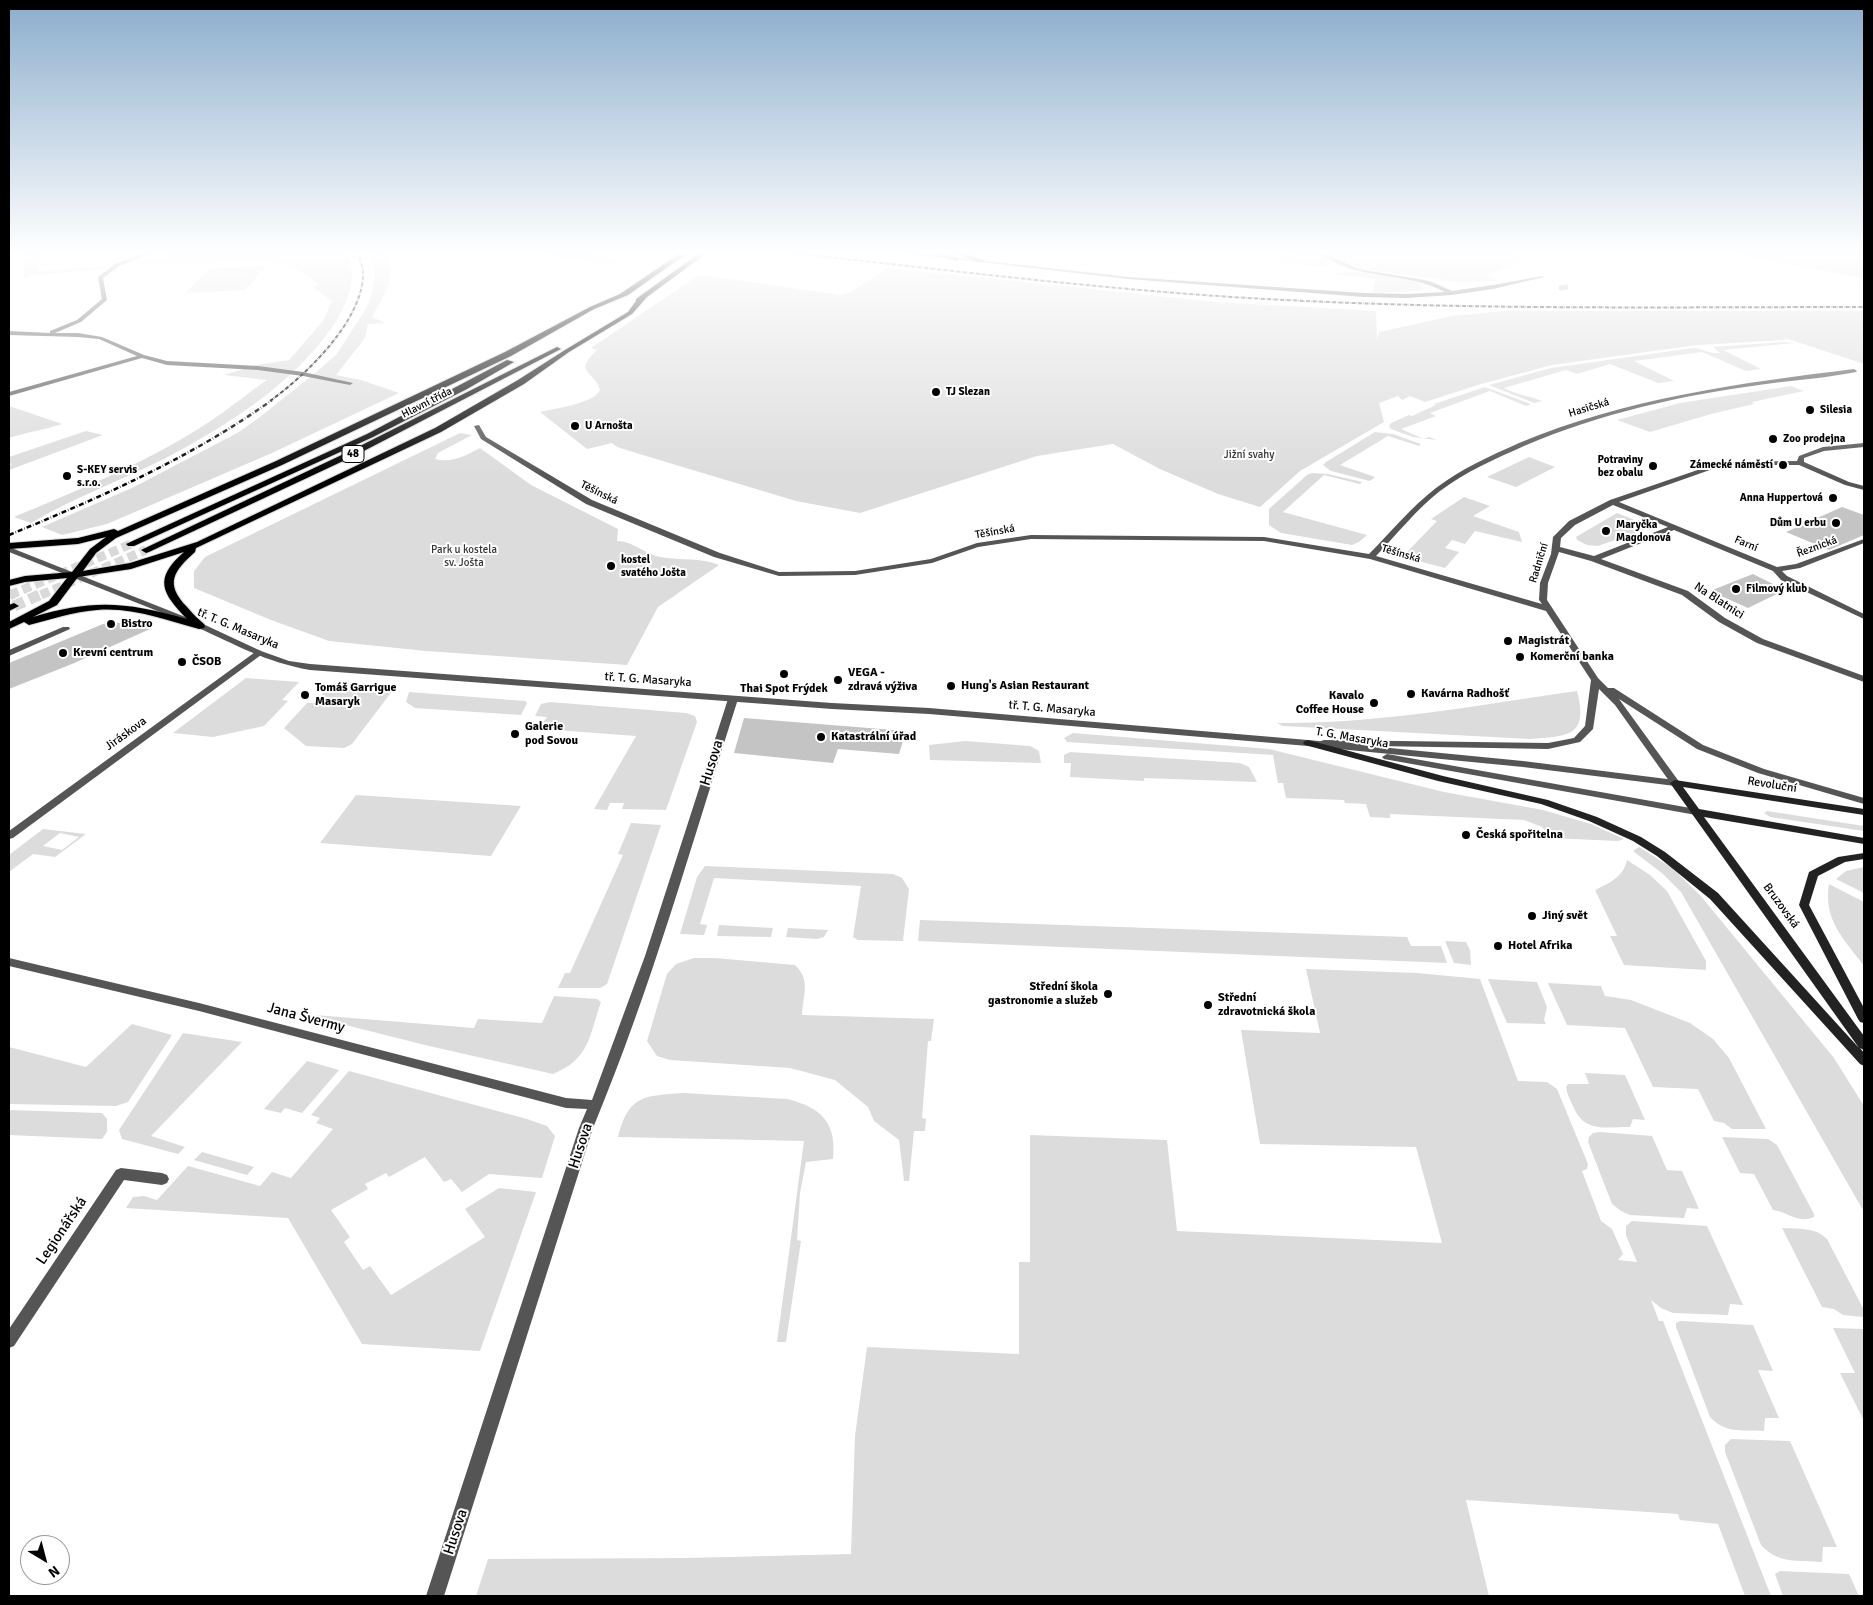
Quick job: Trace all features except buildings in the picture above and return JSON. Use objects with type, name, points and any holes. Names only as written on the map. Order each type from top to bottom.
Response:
[{"type":"main road","name":"48","points":[[131,544],[264,486],[365,438],[465,388],[531,346],[566,327]]},
{"type":"main road","name":"Hlavní třída","points":[[146,550],[337,462],[437,413],[557,349],[593,327]]},
{"type":"main road","name":"48","points":[[9,583],[131,566],[200,544],[438,430],[521,382],[567,350],[606,327]]},
{"type":"main road","name":"48","points":[[9,628],[53,603],[93,551],[114,536],[279,463],[531,346]]},
{"type":"main road","name":"48","points":[[11,549],[78,541],[133,526]]},
{"type":"main road","name":"48","points":[[200,544],[170,570],[168,582],[170,592],[200,626]]},
{"type":"main road","name":"48","points":[[9,628],[58,614],[99,607],[141,610],[200,626]]},
{"type":"main road","points":[[1308,743],[1440,779],[1544,802],[1593,818],[1637,839],[1661,854],[1714,896],[1864,1061]]},
{"type":"main road","name":"Revoluční","points":[[1675,783],[1864,812]]},
{"type":"main road","name":"Bruzovská","points":[[1675,783],[1864,1045]]},
{"type":"main road","points":[[1696,812],[1864,841]]},
{"type":"main road","points":[[1864,856],[1842,859],[1813,874],[1804,905],[1864,1019]]},
{"type":"street","points":[[47,334],[64,327]]},
{"type":"street","points":[[9,333],[100,338],[142,356],[167,363],[258,368],[350,383]]},
{"type":"street","points":[[9,394],[142,356]]},
{"type":"street","name":"Hasičská","points":[[1371,557],[1430,496],[1490,459],[1568,425],[1616,410],[1691,393],[1854,371]]},
{"type":"street","name":"Těšínská","points":[[476,426],[483,438],[589,502],[717,555],[779,574],[855,573],[932,561],[977,545],[1031,537],[1264,539],[1371,557],[1549,609]]},
{"type":"street","points":[[1864,445],[1823,449],[1801,457],[1800,464],[1847,484],[1864,488]]},
{"type":"street","name":"Radniční","points":[[1675,783],[1618,703],[1595,680],[1543,600],[1543,584],[1558,549],[1558,537],[1572,523],[1613,502],[1723,463],[1800,464]]},
{"type":"street","name":"Farní","points":[[1613,502],[1776,569],[1784,578],[1864,617]]},
{"type":"street","points":[[1594,559],[1675,527]]},
{"type":"street","name":"Řeznická","points":[[1776,569],[1797,566],[1864,541]]},
{"type":"street","name":"tř. T. G. Masaryka","points":[[11,549],[200,626],[258,653],[287,663],[337,671],[929,711],[1308,743]]},
{"type":"street","name":"Na Blatnici","points":[[1558,549],[1594,559],[1685,593],[1722,620],[1760,642],[1864,679]]},
{"type":"street","points":[[9,653],[66,630]]},
{"type":"street","name":"Jiráskova","points":[[9,836],[258,653]]},
{"type":"street","points":[[1308,743],[1548,746],[1577,740],[1590,727],[1595,680],[1700,747],[1761,771],[1864,801]]},
{"type":"street","name":"Husova","points":[[435,1596],[595,1105],[606,1081],[651,956],[733,698]]},
{"type":"street","name":"T. G. Masaryka","points":[[1308,743],[1522,764],[1675,783]]},
{"type":"street","name":"T. G. Masaryka","points":[[1308,743],[1696,812]]},
{"type":"street","name":"Jana Švermy","points":[[9,962],[199,1007],[566,1103],[595,1105]]},
{"type":"street","name":"Legionářská","points":[[9,1342],[121,1174],[162,1180]]},
{"type":"green space","points":[[318,327],[332,327],[319,345],[280,384],[212,432],[164,459],[31,523],[14,517],[90,485],[165,449],[212,420],[267,380],[224,375],[256,365],[289,360]]},
{"type":"green space","points":[[354,327],[367,327],[365,338],[336,375],[361,380],[399,393],[272,453],[107,524],[62,535],[42,527],[134,487],[239,432],[337,354]]},
{"type":"green space","name":"TJ Slezan","points":[[622,327],[1377,327],[1377,341],[1379,332],[1402,327],[1864,327],[1864,364],[1782,337],[1787,340],[1697,345],[1552,365],[1481,384],[1425,402],[1410,396],[1402,400],[1398,396],[1379,403],[1384,422],[1300,471],[1260,507],[1218,494],[1160,469],[1113,444],[1037,456],[860,513],[796,501],[617,447],[612,443],[587,449],[540,412],[582,402],[596,395],[600,390],[586,368],[586,364],[597,350],[591,348]]},
{"type":"green space","points":[[1783,342],[1795,343],[1723,350],[1761,369],[1746,371],[1702,352],[1634,361],[1674,381],[1658,383],[1610,364],[1577,374],[1566,370],[1504,388],[1542,401],[1534,403],[1489,385],[1551,368],[1693,348],[1720,353],[1713,347]]},
{"type":"green space","points":[[1791,386],[1804,391],[1752,402],[1754,404],[1711,414],[1650,432],[1617,420],[1680,403]]},
{"type":"green space","points":[[1485,387],[1531,404],[1526,406],[1490,391],[1430,413],[1436,416],[1401,429],[1422,438],[1413,437],[1391,429],[1389,426],[1391,423],[1436,405],[1434,404]]},
{"type":"green space","points":[[9,406],[62,424],[9,438]]},
{"type":"green space","points":[[86,431],[103,435],[9,470],[9,466],[12,464],[9,463],[9,457]]},
{"type":"green space","points":[[1375,432],[1393,434],[1421,444],[1419,446],[1388,436],[1340,465],[1375,477],[1370,481],[1331,471],[1323,465],[1326,462]]},
{"type":"green space","name":"Park u kostela sv. Jošta","points":[[460,433],[472,435],[438,453],[435,459],[453,459],[480,448],[531,485],[618,529],[617,541],[629,543],[655,556],[698,560],[719,565],[658,607],[627,665],[426,651],[329,641],[271,620],[194,588],[194,571],[205,557]]},
{"type":"green space","points":[[1529,457],[1555,467],[1516,487],[1487,477]]},
{"type":"green space","points":[[1312,473],[1328,474],[1362,482],[1360,484],[1324,475],[1283,512],[1367,535],[1359,542],[1352,545],[1281,533],[1269,525],[1269,509],[1307,475]]},
{"type":"green space","points":[[1464,497],[1490,506],[1473,516],[1519,532],[1522,542],[1475,531],[1465,544],[1452,540],[1445,548],[1459,552],[1445,568],[1403,557],[1397,553],[1408,551],[1437,521],[1431,519]]},
{"type":"green space","points":[[1617,513],[1652,527],[1598,546],[1587,545],[1577,540],[1576,537]]},
{"type":"green space","points":[[246,678],[299,682],[282,700],[288,701],[264,726],[213,737],[173,733]]},
{"type":"green space","points":[[331,685],[393,690],[352,744],[344,748],[306,746],[284,728],[307,703],[314,703]]},
{"type":"green space","points":[[1577,691],[1580,717],[1577,726],[1565,735],[1555,737],[1530,739],[1283,726],[1277,723],[1390,717]]},
{"type":"green space","points":[[409,692],[525,701],[527,703],[521,715],[415,708],[406,702]]},
{"type":"green space","points":[[550,702],[686,713],[695,716],[697,722],[666,810],[622,809],[624,803],[610,803],[607,810],[594,809],[636,736],[542,729],[542,724],[547,717],[535,716],[541,704]]},
{"type":"green space","points":[[1073,733],[1269,749],[1444,792],[1543,810],[1591,824],[1624,839],[1618,841],[1551,838],[1542,827],[1524,820],[1390,814],[1390,818],[1370,817],[1366,804],[1345,803],[1344,800],[1286,798],[1283,783],[1278,783],[1273,755],[1067,742],[1064,738]]},
{"type":"green space","points":[[965,741],[1030,746],[1039,751],[1041,763],[930,760],[929,745]]},
{"type":"green space","points":[[1070,752],[1240,763],[1249,767],[1257,782],[1144,778],[1144,781],[1070,777],[1071,763],[1064,763],[1064,755]]},
{"type":"green space","points":[[356,795],[521,806],[491,856],[320,843]]},
{"type":"green space","points":[[1767,811],[1864,826],[1864,831],[1770,817],[1764,813]]},
{"type":"green space","points":[[631,823],[661,825],[607,984],[600,988],[558,988],[565,973],[570,973],[623,855],[618,854]]},
{"type":"green space","points":[[43,829],[86,834],[55,857],[33,854],[9,872],[9,855]],"holes":[[[60,833],[79,837],[62,850],[43,846]]]},
{"type":"green space","points":[[1639,847],[1672,868],[1700,895],[1834,1058],[1864,1106],[1864,1212],[1681,892],[1663,874],[1633,851]]},
{"type":"green space","points":[[1627,860],[1650,875],[1667,891],[1706,961],[1706,970],[1624,965],[1610,936],[1617,936],[1595,890],[1620,875]]},
{"type":"green space","points":[[705,866],[893,874],[902,878],[909,889],[903,941],[858,940],[853,937],[861,886],[714,878],[700,924],[707,925],[704,935],[680,934],[697,877]]},
{"type":"green space","points":[[1864,867],[1864,893],[1836,879],[1846,871]]},
{"type":"green space","points":[[1829,884],[1864,902],[1864,966],[1843,938],[1832,919],[1828,897]]},
{"type":"green space","points":[[920,920],[1407,937],[1411,946],[1441,946],[1447,963],[918,941]]},
{"type":"green space","points":[[719,925],[773,928],[771,937],[717,936]]},
{"type":"green space","points":[[788,928],[828,930],[824,937],[817,939],[786,937]]},
{"type":"green space","points":[[1445,941],[1466,942],[1470,950],[1471,965],[1454,963]]},
{"type":"green space","points":[[694,958],[795,965],[805,982],[802,1015],[934,1019],[931,1041],[928,1041],[922,1118],[926,1119],[925,1131],[914,1131],[909,1181],[904,1181],[899,1140],[874,1121],[868,1107],[835,1080],[790,1068],[670,1060],[657,1056],[647,1041],[667,974],[676,964]]},
{"type":"green space","points":[[1306,969],[1417,973],[1480,979],[1518,1081],[1547,1082],[1557,1089],[1588,1164],[1587,1169],[1582,1171],[1601,1221],[1612,1229],[1623,1254],[1618,1260],[1637,1262],[1626,1235],[1626,1226],[1632,1221],[1707,1226],[1743,1305],[1730,1304],[1728,1315],[1673,1313],[1661,1308],[1651,1300],[1659,1321],[1663,1321],[1771,1596],[1745,1596],[1718,1524],[1680,1520],[1678,1514],[1466,1500],[1489,1596],[476,1596],[488,1559],[686,1558],[851,1554],[855,1436],[867,1347],[1019,1354],[1019,1262],[1030,1262],[1030,1135],[1167,1140],[1177,1231],[1442,1243],[1416,1147],[1260,1144],[1241,1030],[1320,1033]]},
{"type":"green space","points":[[1488,979],[1537,982],[1547,1007],[1544,1020],[1546,1024],[1507,1023]]},
{"type":"green space","points":[[1548,983],[1601,986],[1605,996],[1631,1000],[1690,1023],[1713,1039],[1729,1058],[1766,1129],[1732,1129],[1724,1123],[1714,1121],[1698,1089],[1653,1087],[1625,1028],[1567,1025]]},
{"type":"green space","points":[[554,996],[597,999],[601,1002],[590,1036],[581,1054],[565,1068],[553,1074],[429,1046],[314,1017],[315,1015],[474,1028],[478,1019],[542,1023]]},
{"type":"green space","points":[[132,1024],[172,1035],[128,1102],[116,1106],[9,1104],[9,1047],[86,1067]]},
{"type":"green space","points":[[183,1033],[242,1042],[151,1136],[185,1147],[178,1154],[122,1139],[119,1130]]},
{"type":"green space","points":[[307,1061],[339,1070],[302,1113],[285,1108],[281,1113],[264,1109]]},
{"type":"green space","points":[[349,1071],[527,1119],[547,1126],[555,1136],[542,1178],[489,1174],[462,1192],[451,1179],[444,1182],[425,1157],[389,1177],[386,1173],[365,1184],[368,1189],[331,1210],[350,1237],[344,1242],[363,1270],[370,1266],[391,1295],[485,1237],[465,1209],[499,1188],[536,1192],[480,1351],[362,1344],[288,1218],[126,1208],[133,1197],[144,1196],[157,1200],[188,1166],[260,1186],[272,1172],[291,1178],[333,1129],[316,1123],[320,1118],[311,1115]]},
{"type":"green space","points":[[1585,1073],[1625,1075],[1645,1120],[1633,1119],[1630,1127],[1612,1128],[1596,1127],[1583,1121],[1573,1106],[1566,1087],[1568,1084],[1589,1084]]},
{"type":"green space","points":[[683,1093],[787,1099],[799,1102],[818,1112],[829,1126],[834,1146],[833,1159],[806,1162],[800,1193],[797,1240],[801,1241],[786,1342],[777,1342],[804,1141],[618,1137],[627,1113],[640,1100],[658,1095]]},
{"type":"green space","points":[[9,1110],[102,1113],[107,1119],[107,1132],[102,1139],[9,1135]]},
{"type":"green space","points":[[1593,1133],[1652,1136],[1667,1170],[1682,1171],[1699,1209],[1687,1208],[1684,1218],[1630,1215],[1612,1204],[1588,1142],[1589,1137]]},
{"type":"green space","points":[[1722,1137],[1768,1139],[1777,1145],[1814,1217],[1803,1219],[1773,1210],[1754,1174],[1740,1173]]},
{"type":"green space","points":[[202,1152],[254,1167],[247,1175],[194,1160]]},
{"type":"green space","points":[[1782,1228],[1817,1232],[1827,1239],[1864,1310],[1863,1317],[1843,1315],[1834,1309],[1822,1307]]},
{"type":"green space","points":[[1680,1321],[1753,1325],[1773,1371],[1758,1370],[1779,1418],[1765,1418],[1764,1431],[1749,1431],[1728,1429],[1710,1417],[1676,1327],[1676,1323]]},
{"type":"green space","points":[[1833,1328],[1864,1329],[1864,1421],[1840,1373],[1855,1373]]},
{"type":"green space","points":[[1731,1439],[1790,1441],[1837,1547],[1823,1547],[1822,1562],[1781,1558],[1761,1545],[1725,1452],[1725,1445]]},
{"type":"green space","points":[[1780,1571],[1849,1574],[1859,1596],[1783,1596],[1775,1574]]},
{"type":"tunnel","points":[[10,595],[131,544]]},
{"type":"tunnel","points":[[41,595],[146,550]]},
{"type":"tunnel","points":[[9,595],[13,593]]},
{"type":"tunnel","points":[[14,606],[44,593]]},
{"type":"railway","points":[[270,401],[314,363],[343,327]]},
{"type":"railway","points":[[9,535],[145,475],[210,440],[272,400]]},
{"type":"place","name":"TJ Slezan","points":[[936,392]]},
{"type":"place","name":"Silesia","points":[[1810,410]]},
{"type":"place","name":"U Arnošta","points":[[575,426]]},
{"type":"place","name":"Zoo prodejna","points":[[1773,439]]},
{"type":"place","name":"Zámecké náměstí","points":[[1783,465]]},
{"type":"place","name":"Potraviny bez obalu","points":[[1653,466]]},
{"type":"place","name":"S-KEY servis s.r.o.","points":[[67,476]]},
{"type":"place","name":"Anna Huppertová","points":[[1833,498]]},
{"type":"place","name":"Dům U erbu","points":[[1836,523]]},
{"type":"place","name":"Maryčka Magdonová","points":[[1606,531]]},
{"type":"place","name":"kostel svatého Jošta","points":[[611,566]]},
{"type":"place","name":"Filmový klub","points":[[1736,589]]},
{"type":"place","name":"Bistro","points":[[111,624]]},
{"type":"place","name":"Magistrát","points":[[1508,641]]},
{"type":"place","name":"Krevní centrum","points":[[63,653]]},
{"type":"place","name":"Komerční banka","points":[[1520,657]]},
{"type":"place","name":"ČSOB","points":[[182,662]]},
{"type":"place","name":"Thai Spot Frýdek","points":[[784,674]]},
{"type":"place","name":"VEGA - zdravá výživa","points":[[838,680]]},
{"type":"place","name":"Hung's Asian Restaurant","points":[[951,686]]},
{"type":"place","name":"Kavárna Radhošť","points":[[1411,694]]},
{"type":"place","name":"Tomáš Garrigue Masaryk","points":[[305,695]]},
{"type":"place","name":"Kavalo Coffee House","points":[[1374,703]]},
{"type":"place","name":"Galerie pod Sovou","points":[[515,734]]},
{"type":"place","name":"Katastrální úřad","points":[[821,737]]},
{"type":"place","name":"Česká spořitelna","points":[[1466,835]]},
{"type":"place","name":"Jiný svět","points":[[1532,916]]},
{"type":"place","name":"Hotel Afrika","points":[[1498,946]]},
{"type":"place","name":"Střední škola gastronomie a služeb","points":[[1108,994]]},
{"type":"place","name":"Střední zdravotnická škola","points":[[1208,1005]]},
{"type":"park label","name":"Jižní svahy","points":[[1249,455]]}]
